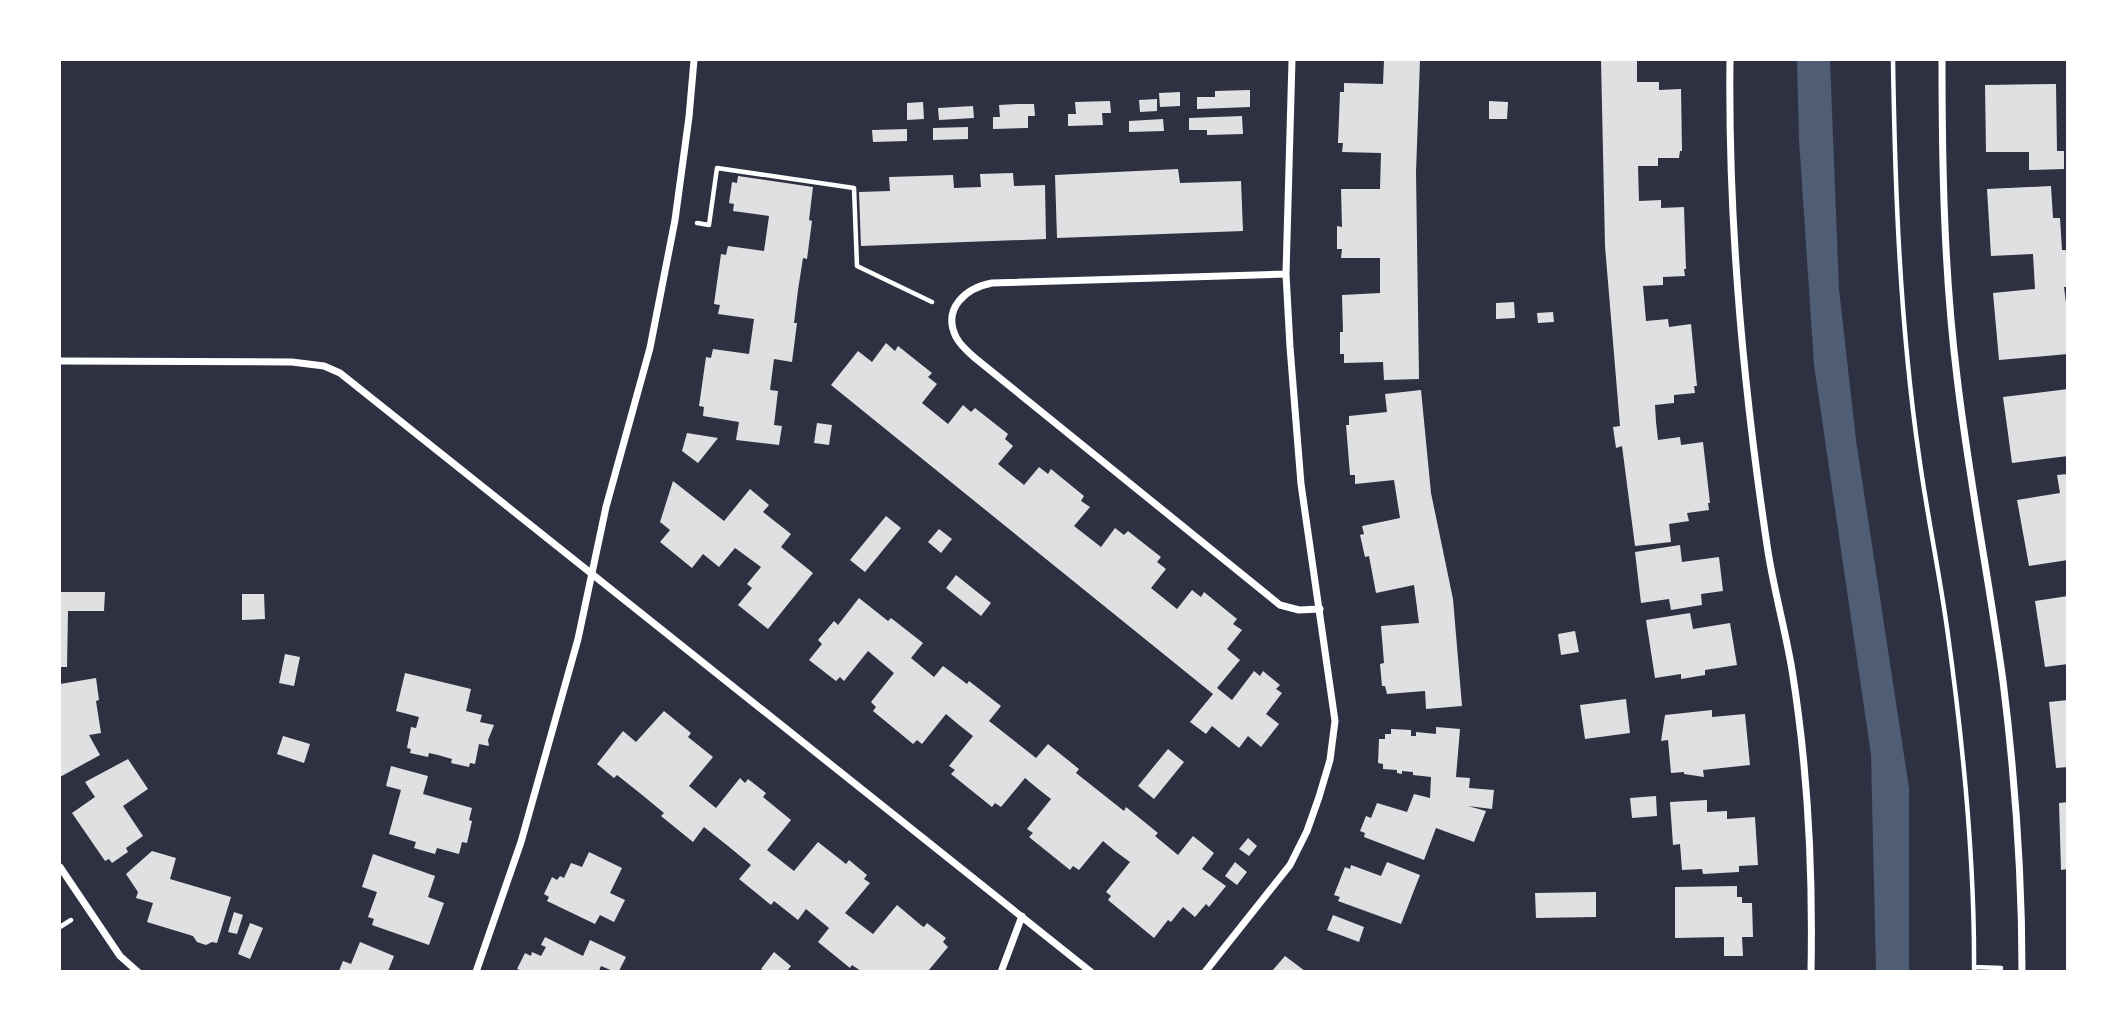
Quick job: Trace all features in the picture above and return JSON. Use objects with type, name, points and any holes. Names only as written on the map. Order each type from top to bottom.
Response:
[{"type":"street","points":[[477,971],[521,842],[578,639],[606,507],[650,348],[675,220],[694,60]]},
{"type":"street","points":[[1205,971],[1290,865],[1307,831],[1319,797],[1330,760],[1335,721],[1301,484],[1286,274],[1292,60]]},
{"type":"street","points":[[1730,60],[1731,164],[1739,302],[1751,426],[1768,548],[1792,671],[1799,723],[1811,849],[1811,971]]},
{"type":"street","points":[[1942,60],[1942,167],[1950,310],[1964,439],[2005,705],[2022,921],[2021,971]]},
{"type":"street","points":[[1286,274],[978,285],[967,291],[959,300],[953,312],[952,324],[957,338],[975,358],[1280,605],[1299,610],[1320,609]]},
{"type":"street","points":[[60,361],[292,362],[324,366],[355,383],[1091,971]]},
{"type":"street","points":[[60,867],[120,956],[138,971]]},
{"type":"street","points":[[1001,971],[1022,916]]},
{"type":"path","points":[[1893,60],[1895,213],[1901,295],[1919,455],[1947,625],[1964,760],[1974,969],[2006,968]]},
{"type":"path","points":[[675,220],[709,225],[717,168],[854,188],[857,266],[953,312]]},
{"type":"water","points":[[1797,60],[1830,60],[1839,289],[1856,440],[1909,788],[1909,971],[1876,971],[1871,755],[1814,365],[1799,139]]},
{"type":"building","points":[[1384,60],[1420,60],[1416,172],[1419,379],[1384,380],[1383,362],[1344,363],[1344,354],[1340,354],[1340,332],[1343,332],[1342,295],[1380,293],[1380,258],[1341,258],[1342,249],[1337,249],[1337,226],[1342,227],[1341,189],[1380,189],[1381,153],[1342,152],[1343,143],[1338,143],[1340,92],[1344,92],[1344,83],[1383,84]]},
{"type":"building","points":[[1601,60],[1637,60],[1637,82],[1659,82],[1659,90],[1681,89],[1682,151],[1679,158],[1658,158],[1658,166],[1638,166],[1639,201],[1661,200],[1661,208],[1684,207],[1685,276],[1663,277],[1663,285],[1643,286],[1646,321],[1668,319],[1669,327],[1691,324],[1697,386],[1694,386],[1695,393],[1674,395],[1674,403],[1655,405],[1656,422],[1658,440],[1680,437],[1681,445],[1703,442],[1710,503],[1709,510],[1687,513],[1689,521],[1669,524],[1671,542],[1635,546],[1622,446],[1616,448],[1613,427],[1620,426],[1605,246]]},
{"type":"building","points":[[2056,84],[2057,151],[2064,151],[2064,169],[2029,170],[2029,152],[1986,152],[1985,85]]},
{"type":"building","points":[[1250,90],[1250,107],[1197,109],[1197,97],[1215,97],[1215,91]]},
{"type":"building","points":[[1180,92],[1180,106],[1160,107],[1159,93]]},
{"type":"building","points":[[1157,99],[1157,111],[1140,112],[1139,100]]},
{"type":"building","points":[[1110,101],[1111,113],[1102,113],[1103,125],[1068,126],[1068,114],[1076,114],[1075,102]]},
{"type":"building","points":[[1489,101],[1508,102],[1507,119],[1489,119]]},
{"type":"building","points":[[923,102],[924,119],[907,120],[907,103]]},
{"type":"building","points":[[1034,104],[1035,116],[1028,116],[1028,128],[993,129],[993,117],[1000,117],[999,105]]},
{"type":"building","points":[[973,106],[974,118],[939,120],[938,108]]},
{"type":"building","points":[[1242,116],[1243,134],[1207,135],[1207,130],[1189,130],[1189,118]]},
{"type":"building","points":[[1163,119],[1164,131],[1129,132],[1129,121]]},
{"type":"building","points":[[968,127],[968,139],[933,140],[933,128]]},
{"type":"building","points":[[907,129],[907,141],[873,142],[872,130]]},
{"type":"building","points":[[1178,169],[1180,183],[1241,181],[1243,231],[1057,238],[1055,175]]},
{"type":"building","points":[[1013,173],[1014,186],[1045,185],[1046,239],[861,246],[859,192],[890,191],[889,177],[953,175],[954,188],[981,187],[980,174]]},
{"type":"building","points":[[738,176],[813,187],[809,220],[812,221],[807,259],[803,258],[798,290],[792,362],[774,359],[770,390],[778,391],[774,425],[782,426],[779,445],[736,440],[739,422],[703,416],[704,407],[699,406],[706,357],[711,358],[713,349],[749,354],[754,319],[718,314],[720,305],[714,304],[721,254],[726,255],[728,246],[764,251],[769,216],[733,211],[734,204],[729,203],[732,182],[737,183]]},
{"type":"building","points":[[2051,186],[2053,218],[2060,218],[2062,250],[2068,250],[2068,287],[2064,287],[2068,318],[2068,354],[1999,360],[1993,293],[2035,289],[2033,254],[1991,256],[1987,189]]},
{"type":"building","points":[[1514,302],[1515,318],[1496,319],[1496,303]]},
{"type":"building","points":[[1553,312],[1554,322],[1538,323],[1537,313]]},
{"type":"building","points":[[886,343],[895,351],[898,346],[932,373],[928,377],[937,384],[922,403],[948,424],[963,405],[971,412],[975,408],[1008,434],[1005,439],[1013,446],[998,464],[1024,485],[1039,467],[1048,474],[1051,469],[1084,496],[1081,501],[1090,507],[1074,526],[1101,547],[1115,528],[1124,535],[1128,531],[1161,557],[1157,562],[1166,569],[1151,588],[1177,609],[1192,590],[1201,597],[1204,592],[1237,619],[1233,624],[1242,630],[1227,649],[1240,660],[1217,688],[1232,700],[1254,671],[1260,676],[1263,671],[1280,685],[1276,689],[1282,693],[1266,714],[1279,724],[1261,747],[1248,736],[1239,748],[1212,726],[1206,734],[1190,722],[1213,694],[831,385],[858,351],[872,362]]},
{"type":"building","points":[[2068,389],[2068,456],[2012,463],[2003,397]]},
{"type":"building","points":[[1421,390],[1431,493],[1453,599],[1462,706],[1426,709],[1425,691],[1387,694],[1385,686],[1382,686],[1380,664],[1384,663],[1381,626],[1419,623],[1414,585],[1376,593],[1369,556],[1365,557],[1360,535],[1364,534],[1362,526],[1400,518],[1394,480],[1355,484],[1355,475],[1350,475],[1346,425],[1349,425],[1349,416],[1387,412],[1385,394]]},
{"type":"building","points":[[817,423],[832,425],[829,445],[814,443]]},
{"type":"building","points":[[687,433],[718,438],[698,463],[682,451]]},
{"type":"building","points":[[2068,474],[2068,560],[2029,566],[2017,500],[2060,493],[2057,475]]},
{"type":"building","points":[[673,481],[724,521],[750,489],[769,505],[763,512],[791,534],[781,547],[813,573],[768,629],[738,605],[752,588],[747,584],[761,567],[735,548],[719,567],[703,554],[692,568],[660,542],[670,530],[660,522]]},
{"type":"building","points":[[886,516],[901,528],[865,572],[850,560]]},
{"type":"building","points":[[939,529],[952,539],[941,553],[928,542]]},
{"type":"building","points":[[1680,545],[1682,562],[1719,557],[1723,591],[1701,594],[1702,605],[1671,610],[1669,599],[1641,603],[1635,552]]},
{"type":"building","points":[[956,575],[991,603],[981,616],[946,588]]},
{"type":"building","points":[[60,592],[105,592],[104,611],[68,611],[67,667],[60,667]]},
{"type":"building","points":[[242,594],[264,594],[265,619],[242,620]]},
{"type":"building","points":[[2068,596],[2068,664],[2045,667],[2035,601]]},
{"type":"building","points":[[859,598],[888,621],[891,618],[923,643],[911,658],[934,677],[943,666],[967,684],[969,681],[1001,706],[989,721],[1036,758],[1048,744],[1079,769],[1076,773],[1124,811],[1126,807],[1158,833],[1155,836],[1178,855],[1193,836],[1214,853],[1202,869],[1226,886],[1209,907],[1206,904],[1195,917],[1183,907],[1154,938],[1108,900],[1111,896],[1106,892],[1130,862],[1103,841],[1079,870],[1073,866],[1070,870],[1029,837],[1033,833],[1027,829],[1051,799],[1025,778],[1001,807],[995,803],[992,807],[951,774],[955,770],[949,766],[973,736],[946,714],[922,744],[917,740],[913,744],[873,711],[876,707],[871,702],[894,673],[868,651],[844,681],[840,677],[836,681],[809,660],[822,644],[818,640],[834,621],[838,625]]},
{"type":"building","points":[[1690,613],[1693,629],[1730,623],[1737,665],[1705,670],[1705,675],[1681,679],[1681,674],[1655,678],[1646,620]]},
{"type":"building","points":[[1575,631],[1579,652],[1561,655],[1558,634]]},
{"type":"building","points":[[285,654],[300,657],[294,686],[279,683]]},
{"type":"building","points":[[405,673],[471,689],[466,711],[482,715],[480,722],[494,725],[488,740],[489,746],[479,744],[475,764],[470,763],[469,767],[451,763],[452,759],[438,755],[429,753],[428,757],[410,753],[411,749],[407,748],[411,727],[416,728],[419,717],[396,711]]},
{"type":"building","points":[[96,678],[101,733],[89,735],[100,755],[60,777],[60,684]]},
{"type":"building","points":[[1626,699],[1630,733],[1585,739],[1580,705]]},
{"type":"building","points":[[2068,700],[2068,767],[2056,768],[2049,702]]},
{"type":"building","points":[[1712,710],[1712,717],[1745,714],[1750,765],[1703,770],[1704,777],[1684,772],[1671,773],[1668,740],[1661,741],[1665,715]]},
{"type":"building","points":[[664,711],[691,733],[688,737],[713,757],[689,786],[716,808],[740,778],[745,783],[748,779],[766,793],[763,797],[791,820],[767,850],[794,871],[818,842],[846,864],[849,860],[867,875],[864,879],[870,883],[845,913],[873,934],[897,905],[922,926],[927,923],[946,938],[943,942],[948,947],[928,971],[861,971],[852,965],[850,968],[818,942],[829,928],[806,909],[798,920],[774,901],[771,905],[739,879],[751,865],[728,846],[704,827],[693,842],[661,816],[664,813],[641,794],[617,775],[614,778],[597,764],[623,731],[636,742]]},
{"type":"building","points":[[1436,727],[1460,729],[1456,777],[1470,778],[1469,788],[1494,790],[1492,809],[1468,806],[1486,811],[1474,842],[1436,828],[1424,860],[1364,837],[1365,833],[1360,831],[1366,816],[1371,818],[1377,803],[1407,812],[1414,794],[1430,798],[1431,777],[1383,769],[1383,764],[1378,763],[1379,739],[1385,739],[1385,734],[1391,734],[1391,729],[1411,730],[1411,736],[1416,736],[1416,732],[1436,734]]},
{"type":"building","points":[[283,736],[310,744],[304,763],[277,754]]},
{"type":"building","points":[[1168,749],[1184,762],[1154,799],[1138,786]]},
{"type":"building","points":[[128,759],[148,789],[123,806],[143,836],[126,848],[128,852],[112,863],[109,859],[105,861],[72,813],[95,797],[85,782]]},
{"type":"building","points":[[391,766],[428,776],[423,794],[472,808],[467,843],[462,842],[459,854],[437,848],[435,854],[414,848],[416,842],[389,834],[401,790],[386,786]]},
{"type":"building","points":[[1656,796],[1657,816],[1632,818],[1630,798]]},
{"type":"building","points":[[1707,800],[1707,812],[1727,811],[1727,819],[1755,817],[1758,865],[1739,866],[1739,872],[1703,874],[1702,869],[1682,870],[1680,844],[1673,845],[1670,802]]},
{"type":"building","points":[[2068,802],[2068,869],[2061,870],[2059,803]]},
{"type":"building","points":[[1248,838],[1257,846],[1249,856],[1239,849]]},
{"type":"building","points":[[152,851],[176,858],[170,879],[231,897],[217,943],[206,945],[197,942],[193,936],[147,922],[153,903],[136,898],[138,892],[126,874]]},
{"type":"building","points":[[589,852],[622,868],[610,893],[625,900],[614,922],[600,915],[595,924],[547,901],[549,897],[544,894],[552,877],[557,880],[560,876],[564,878],[571,863],[582,867]]},
{"type":"building","points":[[373,854],[435,876],[428,897],[444,903],[429,945],[372,925],[374,919],[368,917],[377,892],[362,887]]},
{"type":"building","points":[[1235,862],[1247,872],[1237,885],[1225,876]]},
{"type":"building","points":[[1387,862],[1420,875],[1401,924],[1338,901],[1340,897],[1334,895],[1345,867],[1350,869],[1351,865],[1381,876]]},
{"type":"building","points":[[1737,886],[1737,897],[1742,897],[1742,903],[1752,903],[1753,937],[1742,937],[1743,956],[1724,956],[1724,937],[1675,938],[1675,887]]},
{"type":"building","points":[[1596,892],[1596,917],[1536,918],[1535,893]]},
{"type":"building","points":[[234,912],[243,915],[237,934],[228,932]]},
{"type":"building","points":[[1333,915],[1364,927],[1359,942],[1327,930]]},
{"type":"building","points":[[250,923],[263,928],[250,959],[238,954]]},
{"type":"building","points":[[545,937],[583,956],[590,940],[626,957],[619,971],[601,966],[599,971],[517,969],[525,953],[531,956],[532,952],[541,956],[546,947],[541,945]]},
{"type":"building","points":[[360,942],[394,956],[388,971],[339,971],[343,961],[351,964]]},
{"type":"building","points":[[774,952],[791,966],[787,971],[761,969]]},
{"type":"building","points":[[1285,956],[1305,971],[1272,971]]}]
